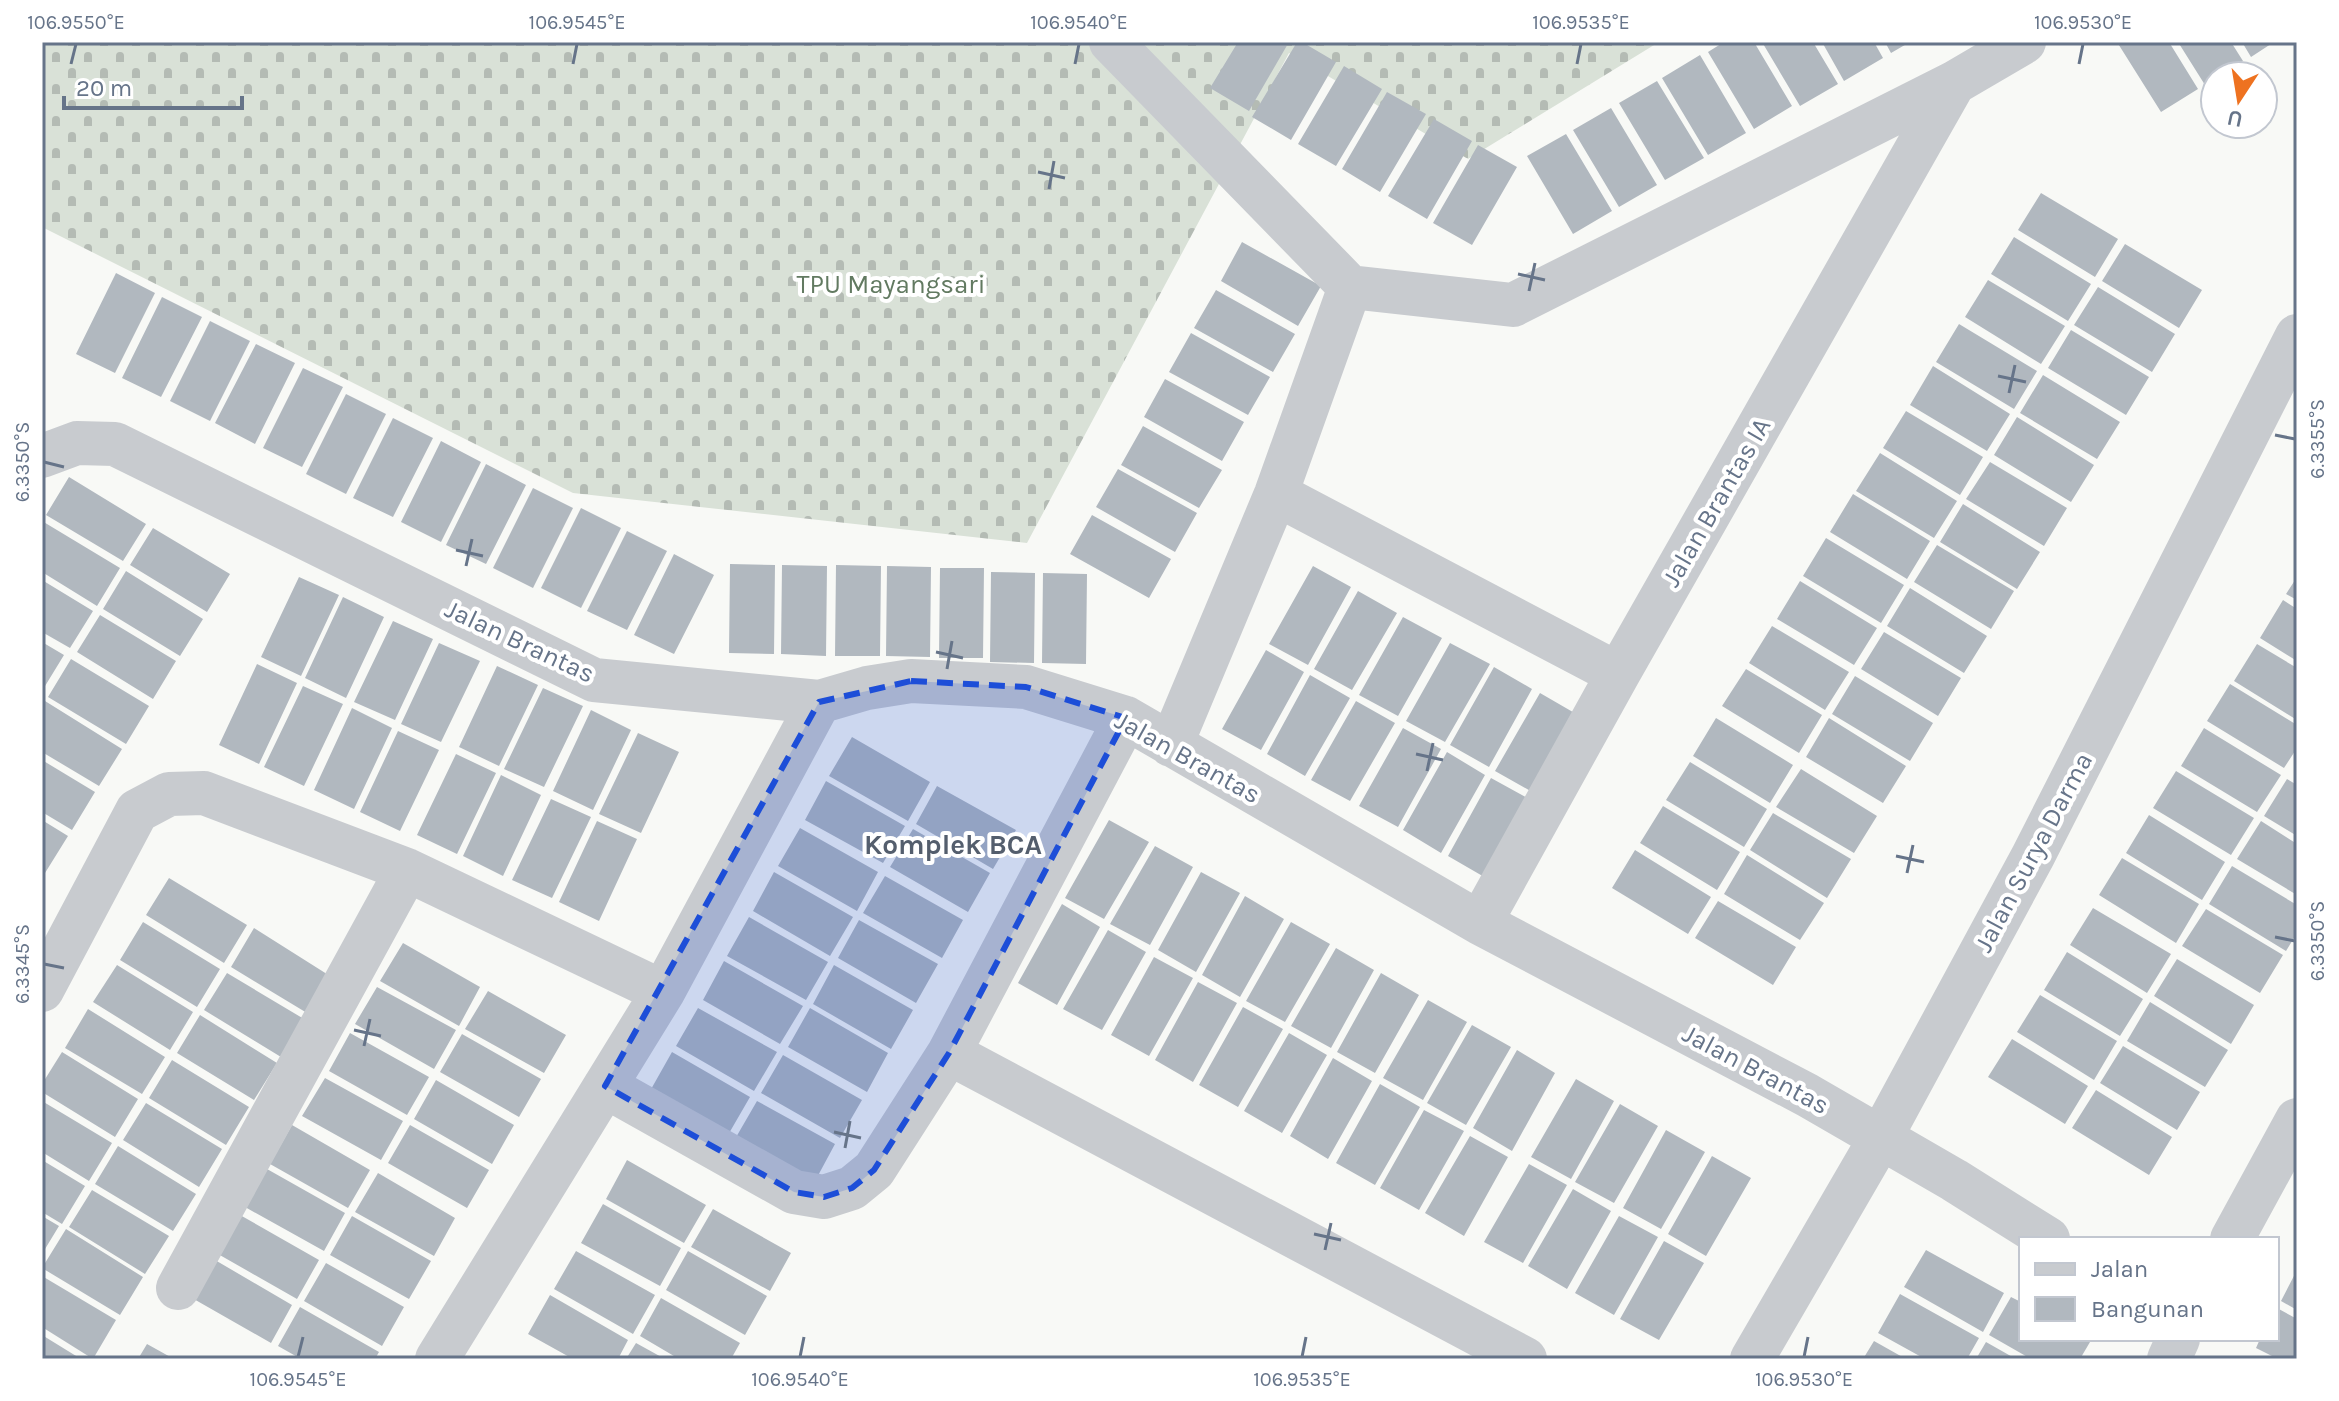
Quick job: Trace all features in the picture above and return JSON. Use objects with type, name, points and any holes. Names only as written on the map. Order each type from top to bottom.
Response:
[{"type":"street","points":[[1111,42],[1350,287],[1513,305],[1954,83],[2024,42]]},
{"type":"street","name":"Jalan Brantas IA","points":[[1480,923],[1954,83]]},
{"type":"street","points":[[1171,745],[1276,494],[1350,287]]},
{"type":"street","name":"Jalan Surya Darma","points":[[1752,1359],[1881,1137],[2033,856],[2297,336]]},
{"type":"street","name":"Jalan Brantas","points":[[42,456],[77,443],[115,444],[594,680],[819,702],[867,688],[911,681],[1026,687],[1126,718],[1480,923],[1807,1095],[2045,1237]]},
{"type":"street","points":[[1276,494],[1618,674]]},
{"type":"street","points":[[449,1355],[663,992],[819,702]]},
{"type":"street","points":[[605,1086],[794,1192],[824,1197],[852,1188],[874,1170],[949,1053],[1126,718]]},
{"type":"street","points":[[42,990],[137,811],[169,794],[204,793],[407,870],[663,992]]},
{"type":"street","points":[[178,1288],[407,870]]},
{"type":"street","points":[[949,1053],[1525,1359]]},
{"type":"street","points":[[2233,1237],[2297,1120]]},
{"type":"highlighted area","points":[[911,681],[1026,687],[1126,718],[949,1053],[874,1170],[852,1188],[824,1197],[794,1192],[605,1086],[819,702]]},
{"type":"green space","name":"TPU Mayangsari","points":[[42,42],[1659,42],[1468,159],[1289,53],[1027,543],[573,493],[42,227]]},
{"type":"building","points":[[1238,42],[1289,42],[1249,111],[1210,88]]},
{"type":"building","points":[[1297,42],[1336,62],[1291,140],[1252,117]]},
{"type":"building","points":[[1724,42],[1754,42],[1792,106],[1754,129],[1708,52]]},
{"type":"building","points":[[1762,42],[1813,42],[1838,84],[1800,106]]},
{"type":"building","points":[[1822,42],[1874,42],[1883,58],[1844,81]]},
{"type":"building","points":[[1885,42],[1910,42],[1891,53]]},
{"type":"building","points":[[2117,42],[2169,42],[2198,89],[2161,112]]},
{"type":"building","points":[[2178,42],[2231,42],[2242,60],[2199,60],[2199,75]]},
{"type":"building","points":[[2242,42],[2274,42],[2251,57]]},
{"type":"building","points":[[1700,55],[1746,133],[1708,155],[1662,78]]},
{"type":"building","points":[[1344,66],[1382,89],[1336,166],[1298,144]]},
{"type":"building","points":[[1657,81],[1704,158],[1665,180],[1619,103]]},
{"type":"building","points":[[1387,92],[1426,114],[1380,192],[1342,169]]},
{"type":"building","points":[[1611,108],[1657,185],[1619,207],[1573,130]]},
{"type":"building","points":[[1434,119],[1472,141],[1427,219],[1388,196]]},
{"type":"building","points":[[1566,134],[1612,211],[1573,234],[1527,156]]},
{"type":"building","points":[[1478,145],[1517,167],[1472,245],[1433,223]]},
{"type":"building","points":[[2041,193],[2118,239],[2095,277],[2018,230]]},
{"type":"building","points":[[2014,237],[2091,284],[2068,321],[1991,274]]},
{"type":"building","points":[[1242,242],[1321,286],[1298,326],[1221,281]]},
{"type":"building","points":[[2125,244],[2202,290],[2179,328],[2102,281]]},
{"type":"building","points":[[116,273],[155,293],[115,373],[76,354]]},
{"type":"building","points":[[1988,280],[2065,326],[2041,364],[1965,317]]},
{"type":"building","points":[[2098,287],[2175,334],[2152,372],[2074,325]]},
{"type":"building","points":[[1216,290],[1295,334],[1273,372],[1194,328]]},
{"type":"building","points":[[162,297],[202,317],[161,397],[122,378]]},
{"type":"building","points":[[210,321],[250,341],[210,421],[170,401]]},
{"type":"building","points":[[1959,324],[2037,371],[2014,409],[1936,362]]},
{"type":"building","points":[[2071,330],[2149,377],[2126,415],[2048,368]]},
{"type":"building","points":[[1191,333],[1270,377],[1248,415],[1169,372]]},
{"type":"building","points":[[256,344],[295,363],[255,444],[215,423]]},
{"type":"building","points":[[1933,366],[2010,414],[1987,451],[1910,405]]},
{"type":"building","points":[[303,368],[343,387],[302,467],[263,448]]},
{"type":"building","points":[[2043,375],[2120,422],[2097,459],[2020,413]]},
{"type":"building","points":[[1165,379],[1244,422],[1222,461],[1144,417]]},
{"type":"building","points":[[346,394],[386,414],[346,494],[306,474]]},
{"type":"building","points":[[1906,411],[1983,457],[1960,495],[1883,448]]},
{"type":"building","points":[[2017,417],[2094,465],[2071,502],[1994,455]]},
{"type":"building","points":[[393,418],[433,438],[393,517],[353,498]]},
{"type":"building","points":[[1143,426],[1222,470],[1199,508],[1121,465]]},
{"type":"building","points":[[441,441],[481,462],[441,542],[401,522]]},
{"type":"building","points":[[1880,453],[1957,501],[1934,538],[1856,491]]},
{"type":"building","points":[[1990,462],[2067,508],[2044,546],[1966,499]]},
{"type":"building","points":[[486,464],[526,485],[486,564],[446,545]]},
{"type":"building","points":[[1118,469],[1197,513],[1175,552],[1096,507]]},
{"type":"building","points":[[69,477],[146,524],[123,561],[46,515]]},
{"type":"building","points":[[533,488],[573,508],[533,588],[493,568]]},
{"type":"building","points":[[1853,494],[1930,541],[1907,579],[1830,532]]},
{"type":"building","points":[[1963,504],[2040,552],[2017,589],[1940,542]]},
{"type":"building","points":[[581,508],[621,528],[581,608],[541,588]]},
{"type":"building","points":[[1092,515],[1171,559],[1149,598],[1070,554]]},
{"type":"building","points":[[42,521],[120,568],[97,606],[42,572]]},
{"type":"building","points":[[153,528],[230,574],[207,612],[130,565]]},
{"type":"building","points":[[627,531],[667,551],[627,630],[587,611]]},
{"type":"building","points":[[1826,538],[1904,585],[1881,623],[1803,576]]},
{"type":"building","points":[[1937,545],[2014,591],[1991,629],[1914,582]]},
{"type":"building","points":[[674,554],[714,575],[674,654],[634,635]]},
{"type":"building","points":[[730,564],[775,565],[774,654],[729,653]]},
{"type":"building","points":[[782,565],[827,566],[826,656],[781,654]]},
{"type":"building","points":[[836,565],[881,566],[880,656],[835,656]]},
{"type":"building","points":[[887,566],[931,567],[930,657],[886,656]]},
{"type":"building","points":[[1313,566],[1351,587],[1308,665],[1269,644]]},
{"type":"building","points":[[940,568],[984,568],[983,658],[939,658]]},
{"type":"building","points":[[126,571],[203,619],[180,656],[103,609]]},
{"type":"building","points":[[991,572],[1035,573],[1034,663],[990,662]]},
{"type":"building","points":[[1043,573],[1087,574],[1086,664],[1042,663]]},
{"type":"building","points":[[299,577],[339,595],[301,676],[261,657]]},
{"type":"building","points":[[2297,577],[2297,600],[2286,594]]},
{"type":"building","points":[[42,580],[93,611],[70,648],[42,632]]},
{"type":"building","points":[[1800,581],[1877,628],[1854,665],[1777,619]]},
{"type":"building","points":[[1910,588],[1987,636],[1964,673],[1887,626]]},
{"type":"building","points":[[1358,591],[1397,613],[1352,690],[1314,669]]},
{"type":"building","points":[[343,597],[384,617],[346,698],[305,678]]},
{"type":"building","points":[[2283,600],[2297,609],[2297,661],[2260,638]]},
{"type":"building","points":[[100,615],[176,661],[153,699],[77,652]]},
{"type":"building","points":[[1403,617],[1442,638],[1398,716],[1359,695]]},
{"type":"building","points":[[393,621],[433,639],[395,720],[354,702]]},
{"type":"building","points":[[1772,626],[1849,672],[1825,710],[1749,663]]},
{"type":"building","points":[[1884,632],[1961,678],[1938,716],[1861,669]]},
{"type":"building","points":[[42,642],[64,655],[42,691]]},
{"type":"building","points":[[439,643],[480,661],[441,742],[401,724]]},
{"type":"building","points":[[1450,643],[1490,664],[1445,742],[1406,721]]},
{"type":"building","points":[[2257,644],[2297,668],[2297,720],[2234,681]]},
{"type":"building","points":[[1266,650],[1304,672],[1261,750],[1222,729]]},
{"type":"building","points":[[71,659],[149,706],[126,744],[48,697]]},
{"type":"building","points":[[257,664],[297,683],[259,764],[219,745]]},
{"type":"building","points":[[497,666],[538,685],[499,766],[459,747]]},
{"type":"building","points":[[1494,667],[1532,689],[1489,767],[1450,745]]},
{"type":"building","points":[[1746,669],[1822,715],[1799,753],[1722,706]]},
{"type":"building","points":[[1310,675],[1350,698],[1305,776],[1267,754]]},
{"type":"building","points":[[1855,676],[1933,723],[1910,761],[1832,714]]},
{"type":"building","points":[[2230,684],[2297,725],[2297,748],[2284,768],[2207,721]]},
{"type":"building","points":[[303,686],[343,704],[304,786],[264,767]]},
{"type":"building","points":[[543,688],[583,706],[544,787],[504,769]]},
{"type":"building","points":[[1540,693],[1578,715],[1534,793],[1495,771]]},
{"type":"building","points":[[45,701],[122,749],[99,786],[42,752],[42,707]]},
{"type":"building","points":[[1356,701],[1395,723],[1350,801],[1311,780]]},
{"type":"building","points":[[352,708],[392,728],[354,809],[314,790]]},
{"type":"building","points":[[591,710],[631,730],[593,810],[553,791]]},
{"type":"building","points":[[1716,718],[1793,765],[1770,803],[1693,756]]},
{"type":"building","points":[[1829,718],[1906,766],[1883,803],[1806,757]]},
{"type":"building","points":[[1403,728],[1441,749],[1398,827],[1359,806]]},
{"type":"building","points":[[2204,728],[2281,775],[2257,812],[2181,766]]},
{"type":"building","points":[[398,731],[439,750],[400,831],[360,812]]},
{"type":"building","points":[[638,733],[679,752],[641,833],[599,814]]},
{"type":"building","points":[[852,737],[930,782],[908,821],[829,776]]},
{"type":"building","points":[[1447,752],[1485,775],[1441,853],[1403,830]]},
{"type":"building","points":[[456,754],[496,773],[457,854],[417,835]]},
{"type":"building","points":[[42,760],[95,792],[72,830],[42,812]]},
{"type":"building","points":[[1690,762],[1767,809],[1744,847],[1666,800]]},
{"type":"building","points":[[1801,769],[1877,816],[1854,853],[1776,807]]},
{"type":"building","points":[[2176,771],[2254,818],[2231,855],[2153,808]]},
{"type":"building","points":[[501,775],[541,795],[503,876],[463,856]]},
{"type":"building","points":[[1491,778],[1531,800],[1486,878],[1448,856]]},
{"type":"building","points":[[2287,779],[2297,785],[2297,836],[2264,816]]},
{"type":"building","points":[[826,781],[905,826],[883,863],[805,820]]},
{"type":"building","points":[[937,786],[1016,830],[993,869],[916,824]]},
{"type":"building","points":[[551,799],[591,817],[552,898],[512,880]]},
{"type":"building","points":[[1663,806],[1740,852],[1717,890],[1640,843]]},
{"type":"building","points":[[1773,813],[1851,859],[1827,898],[1750,850]]},
{"type":"building","points":[[2149,815],[2225,862],[2202,900],[2126,853]]},
{"type":"building","points":[[42,820],[68,836],[45,873],[42,871]]},
{"type":"building","points":[[1109,820],[1149,842],[1104,919],[1065,898]]},
{"type":"building","points":[[597,821],[637,839],[599,921],[559,902]]},
{"type":"building","points":[[2261,821],[2297,844],[2297,895],[2237,859]]},
{"type":"building","points":[[800,828],[878,872],[857,911],[778,866]]},
{"type":"building","points":[[913,829],[990,873],[968,912],[890,867]]},
{"type":"building","points":[[1155,846],[1193,867],[1150,945],[1110,924]]},
{"type":"building","points":[[1635,850],[1711,897],[1688,934],[1612,888]]},
{"type":"building","points":[[1747,855],[1824,903],[1800,940],[1724,894]]},
{"type":"building","points":[[2122,858],[2199,904],[2176,943],[2099,895]]},
{"type":"building","points":[[2232,866],[2297,905],[2297,933],[2286,951],[2209,904]]},
{"type":"building","points":[[774,872],[853,917],[830,956],[753,911]]},
{"type":"building","points":[[1201,872],[1240,893],[1196,972],[1158,950]]},
{"type":"building","points":[[885,876],[963,920],[942,958],[863,913]]},
{"type":"building","points":[[169,878],[247,925],[224,963],[146,915]]},
{"type":"building","points":[[1245,896],[1284,919],[1240,997],[1202,975]]},
{"type":"building","points":[[1718,901],[1796,947],[1773,985],[1695,938]]},
{"type":"building","points":[[1062,904],[1100,927],[1057,1005],[1018,983]]},
{"type":"building","points":[[2093,908],[2171,954],[2147,993],[2070,945]]},
{"type":"building","points":[[2206,909],[2283,955],[2260,993],[2182,946]]},
{"type":"building","points":[[749,917],[828,962],[806,1000],[727,956]]},
{"type":"building","points":[[859,920],[938,964],[916,1003],[838,958]]},
{"type":"building","points":[[143,922],[220,969],[197,1007],[120,960]]},
{"type":"building","points":[[1291,922],[1330,944],[1285,1022],[1246,1001]]},
{"type":"building","points":[[254,928],[330,976],[307,1013],[231,967]]},
{"type":"building","points":[[1108,930],[1146,952],[1102,1030],[1063,1009]]},
{"type":"building","points":[[403,943],[480,987],[459,1026],[380,981]]},
{"type":"building","points":[[1336,948],[1374,970],[1331,1048],[1291,1026]]},
{"type":"building","points":[[2067,952],[2143,999],[2120,1036],[2044,990]]},
{"type":"building","points":[[1154,957],[1193,978],[1149,1056],[1111,1035]]},
{"type":"building","points":[[2177,959],[2254,1005],[2231,1044],[2154,996]]},
{"type":"building","points":[[724,961],[803,1006],[780,1044],[703,1000]]},
{"type":"building","points":[[117,965],[193,1012],[170,1050],[93,1002]]},
{"type":"building","points":[[834,965],[913,1010],[891,1049],[813,1004]]},
{"type":"building","points":[[227,973],[304,1019],[281,1057],[204,1010]]},
{"type":"building","points":[[1381,973],[1419,995],[1375,1073],[1337,1052]]},
{"type":"building","points":[[1198,982],[1237,1003],[1193,1082],[1155,1060]]},
{"type":"building","points":[[377,987],[456,1030],[434,1069],[355,1024]]},
{"type":"building","points":[[488,991],[566,1035],[544,1073],[465,1029]]},
{"type":"building","points":[[2040,995],[2117,1041],[2094,1080],[2017,1032]]},
{"type":"building","points":[[1428,1000],[1467,1022],[1423,1100],[1383,1078]]},
{"type":"building","points":[[2150,1002],[2228,1050],[2205,1087],[2127,1041]]},
{"type":"building","points":[[1243,1007],[1283,1029],[1238,1107],[1199,1085]]},
{"type":"building","points":[[698,1008],[777,1052],[754,1091],[676,1046]]},
{"type":"building","points":[[810,1008],[888,1053],[867,1092],[788,1047]]},
{"type":"building","points":[[88,1009],[165,1057],[142,1094],[65,1048]]},
{"type":"building","points":[[200,1015],[277,1063],[254,1100],[177,1053]]},
{"type":"building","points":[[1472,1025],[1511,1047],[1466,1125],[1427,1103]]},
{"type":"building","points":[[350,1033],[429,1077],[407,1115],[329,1071]]},
{"type":"building","points":[[1289,1033],[1327,1055],[1282,1133],[1244,1111]]},
{"type":"building","points":[[462,1034],[541,1079],[519,1117],[440,1072]]},
{"type":"building","points":[[2012,1039],[2088,1086],[2065,1124],[1988,1077]]},
{"type":"building","points":[[2123,1046],[2200,1092],[2177,1130],[2100,1083]]},
{"type":"building","points":[[1517,1050],[1555,1073],[1512,1151],[1473,1128]]},
{"type":"building","points":[[62,1052],[138,1099],[115,1137],[42,1092],[42,1084]]},
{"type":"building","points":[[672,1052],[750,1097],[728,1135],[650,1091]]},
{"type":"building","points":[[783,1055],[862,1100],[840,1138],[761,1093]]},
{"type":"building","points":[[1333,1058],[1372,1081],[1328,1159],[1290,1136]]},
{"type":"building","points":[[172,1060],[249,1107],[226,1145],[149,1098]]},
{"type":"building","points":[[325,1078],[403,1121],[381,1160],[302,1116]]},
{"type":"building","points":[[1576,1079],[1614,1101],[1571,1179],[1531,1157]]},
{"type":"building","points":[[436,1080],[514,1125],[492,1164],[414,1119]]},
{"type":"building","points":[[1380,1084],[1420,1107],[1375,1185],[1336,1163]]},
{"type":"building","points":[[2096,1090],[2172,1137],[2149,1175],[2072,1128]]},
{"type":"building","points":[[42,1101],[112,1143],[89,1181],[42,1152]]},
{"type":"building","points":[[757,1101],[835,1144],[814,1183],[735,1139]]},
{"type":"building","points":[[146,1103],[222,1149],[199,1187],[123,1140]]},
{"type":"building","points":[[1620,1104],[1658,1126],[1614,1203],[1575,1182]]},
{"type":"building","points":[[1424,1110],[1464,1131],[1419,1210],[1380,1188]]},
{"type":"building","points":[[292,1125],[370,1170],[348,1208],[270,1164]]},
{"type":"building","points":[[410,1125],[489,1170],[467,1208],[388,1163]]},
{"type":"building","points":[[1666,1130],[1705,1152],[1661,1229],[1623,1208]]},
{"type":"building","points":[[1470,1136],[1508,1157],[1464,1236],[1425,1213]]},
{"type":"building","points":[[118,1146],[196,1194],[173,1231],[95,1184]]},
{"type":"building","points":[[1712,1156],[1751,1178],[1706,1256],[1668,1234]]},
{"type":"building","points":[[42,1160],[85,1186],[62,1224],[42,1212]]},
{"type":"building","points":[[627,1160],[706,1205],[684,1243],[606,1199]]},
{"type":"building","points":[[1529,1164],[1567,1185],[1523,1263],[1484,1242]]},
{"type":"building","points":[[267,1169],[345,1213],[324,1251],[245,1207]]},
{"type":"building","points":[[378,1173],[455,1218],[434,1256],[355,1212]]},
{"type":"building","points":[[1573,1189],[1611,1211],[1567,1289],[1528,1266]]},
{"type":"building","points":[[92,1190],[169,1236],[145,1274],[69,1227]]},
{"type":"building","points":[[603,1204],[681,1248],[660,1286],[581,1243]]},
{"type":"building","points":[[713,1209],[791,1253],[770,1291],[691,1247]]},
{"type":"building","points":[[240,1215],[319,1260],[297,1299],[218,1254]]},
{"type":"building","points":[[42,1216],[59,1226],[42,1254]]},
{"type":"building","points":[[352,1216],[431,1261],[409,1299],[330,1255]]},
{"type":"building","points":[[1619,1216],[1658,1237],[1614,1315],[1575,1293]]},
{"type":"building","points":[[66,1229],[143,1277],[120,1315],[42,1268]]},
{"type":"building","points":[[1664,1241],[1704,1263],[1659,1340],[1620,1319]]},
{"type":"building","points":[[1926,1250],[2004,1293],[1983,1332],[1904,1287]]},
{"type":"building","points":[[576,1251],[655,1295],[633,1334],[554,1289]]},
{"type":"building","points":[[688,1251],[767,1296],[745,1335],[666,1290]]},
{"type":"building","points":[[215,1260],[292,1305],[271,1343],[192,1298]]},
{"type":"building","points":[[326,1263],[404,1307],[382,1346],[304,1301]]},
{"type":"building","points":[[2297,1270],[2297,1310],[2281,1301]]},
{"type":"building","points":[[42,1276],[116,1320],[93,1359],[42,1327]]},
{"type":"building","points":[[1900,1294],[1979,1338],[1967,1359],[1925,1359],[1878,1333]]},
{"type":"building","points":[[550,1295],[628,1340],[618,1359],[573,1359],[528,1334]]},
{"type":"building","points":[[2011,1297],[2019,1301],[2019,1341],[2090,1342],[2080,1359],[2031,1359],[1989,1335]]},
{"type":"building","points":[[661,1298],[740,1343],[731,1359],[679,1359],[640,1336]]},
{"type":"building","points":[[300,1307],[379,1352],[375,1359],[301,1359],[278,1346]]},
{"type":"building","points":[[2279,1309],[2297,1319],[2297,1359],[2278,1359],[2256,1348],[2259,1341],[2279,1341]]},
{"type":"building","points":[[42,1335],[81,1359],[42,1359]]},
{"type":"building","points":[[1874,1341],[1906,1359],[1863,1359]]},
{"type":"building","points":[[1986,1342],[2016,1359],[1976,1359]]},
{"type":"building","points":[[636,1343],[665,1359],[626,1359]]},
{"type":"building","points":[[147,1344],[174,1359],[138,1359]]},
{"type":"district","name":"Komplek BCA","points":[[953,844]]}]
